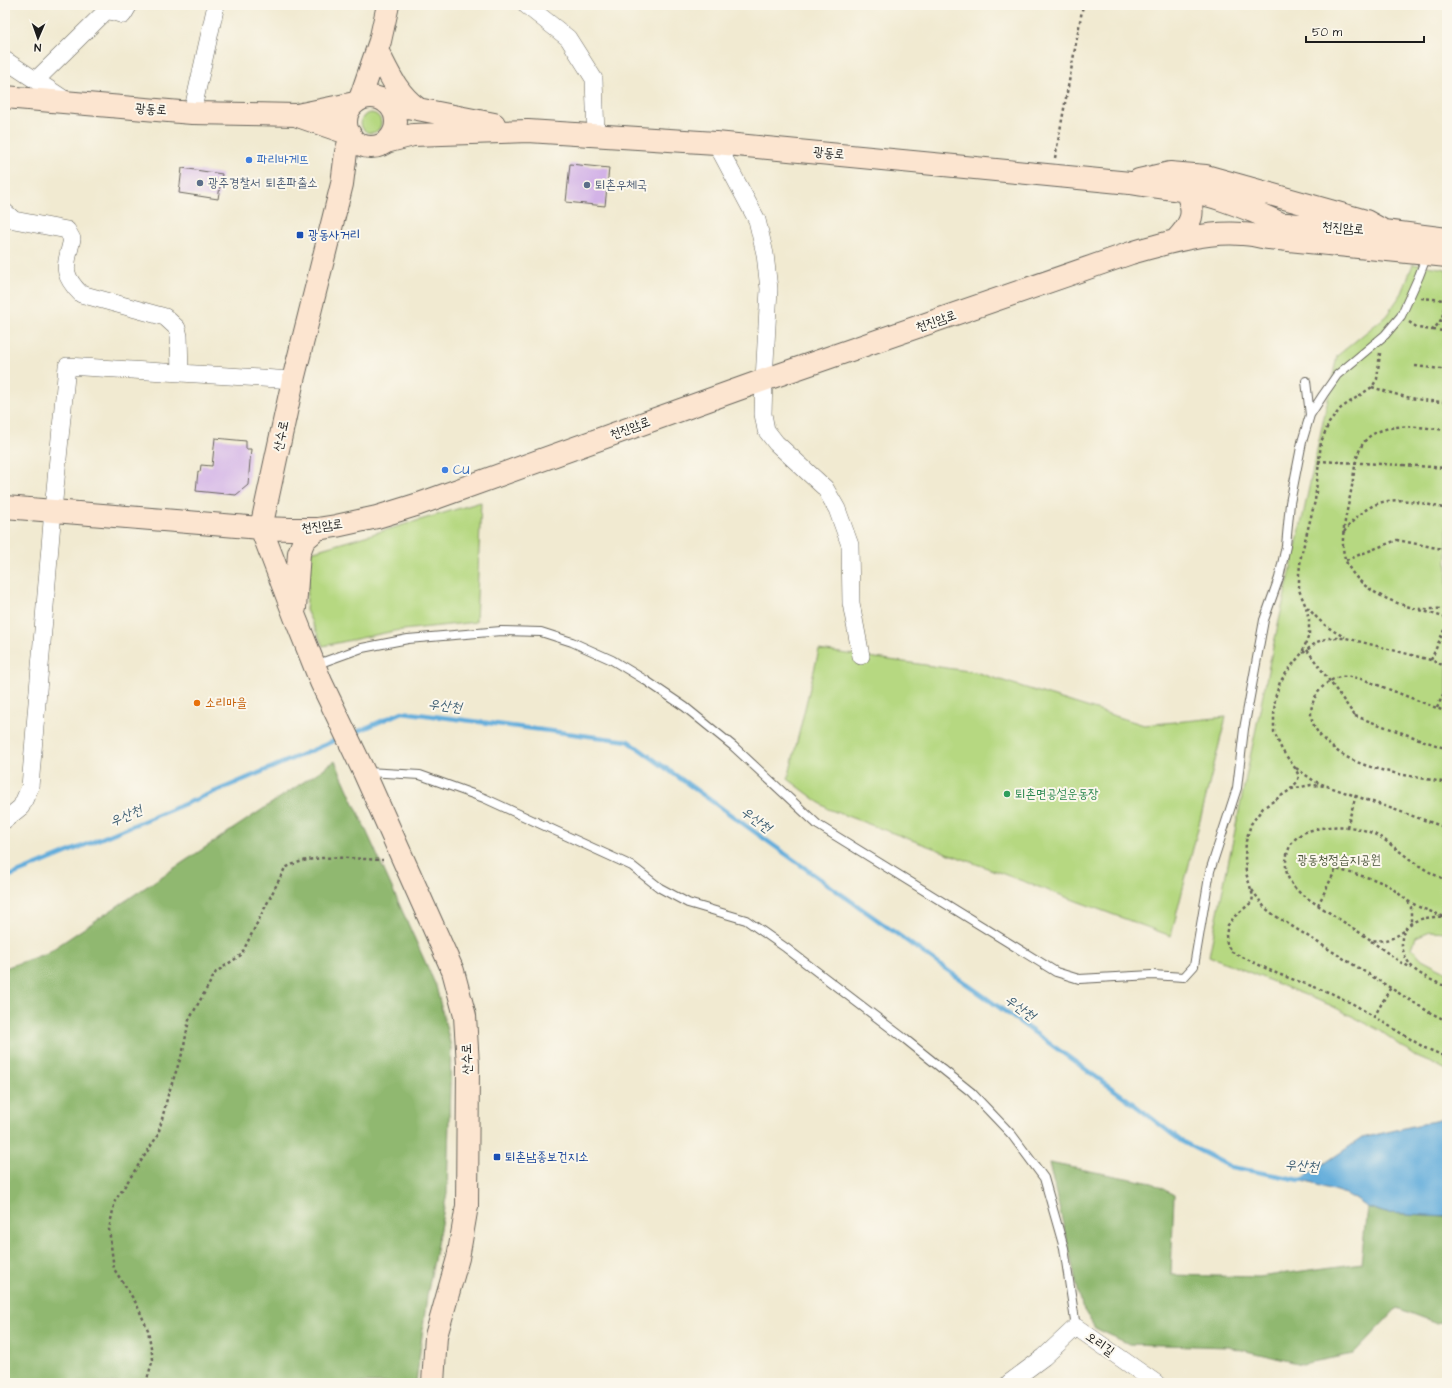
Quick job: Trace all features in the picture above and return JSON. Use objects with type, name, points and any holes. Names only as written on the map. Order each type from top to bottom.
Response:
[{"type":"main road","points":[[371,101],[388,5]]},
{"type":"main road","points":[[380,48],[397,89],[407,101],[416,108]]},
{"type":"main road","name":"광동로","points":[[5,97],[192,113],[297,115]]},
{"type":"main road","points":[[297,115],[371,101],[416,108],[528,131]]},
{"type":"main road","points":[[342,184],[382,144],[391,137],[395,130],[395,115],[392,108],[371,101],[350,109],[347,117],[347,126],[350,135],[356,142],[363,145],[371,146],[382,144],[414,135],[528,131]]},
{"type":"main road","points":[[297,115],[350,135]]},
{"type":"main road","name":"광동로","points":[[528,131],[716,143],[1130,183],[1186,192],[1222,200],[1284,224]]},
{"type":"main road","name":"산수로","points":[[261,528],[293,380],[342,184],[346,152],[350,135]]},
{"type":"main road","points":[[1130,183],[1170,173],[1206,176],[1366,221],[1384,231]]},
{"type":"main road","points":[[1176,240],[1186,229],[1192,217],[1191,202],[1186,192]]},
{"type":"main road","name":"천진암로","points":[[1240,234],[1265,224],[1284,224],[1384,231],[1447,239]]},
{"type":"main road","points":[[1284,224],[1312,242]]},
{"type":"main road","name":"천진암로","points":[[5,507],[261,528],[317,529],[377,517],[419,504],[764,380],[1131,253],[1176,240],[1214,235],[1240,234],[1437,255]]},
{"type":"main road","points":[[261,528],[318,673]]},
{"type":"main road","points":[[295,617],[299,553],[304,540],[317,529]]},
{"type":"main road","name":"산수로","points":[[318,673],[453,971],[465,1016],[468,1065],[467,1206],[458,1258],[436,1336],[433,1383]]},
{"type":"street","points":[[36,80],[107,10],[123,15],[129,5]]},
{"type":"street","points":[[192,113],[216,5]]},
{"type":"street","points":[[526,5],[568,38],[594,78],[596,135]]},
{"type":"street","points":[[5,60],[70,103]]},
{"type":"street","points":[[716,143],[756,220],[765,254],[769,289],[763,414],[766,430],[776,443],[825,488],[837,509],[850,545],[851,603],[861,656]]},
{"type":"street","points":[[5,212],[14,220],[67,230],[72,240],[66,270],[71,285],[81,294],[165,317],[177,328],[179,336],[180,373]]},
{"type":"street","points":[[5,820],[21,807],[30,787],[53,510],[67,366],[293,380]]},
{"type":"street","name":"오리길","points":[[1009,1383],[1044,1357],[1076,1327],[1156,1383]]},
{"type":"lane","points":[[318,673],[362,648],[408,639],[501,631],[541,632],[572,642],[612,660],[685,707],[733,746],[818,825],[1056,972],[1079,979],[1152,975],[1184,977],[1194,966],[1210,871],[1237,788],[1244,729],[1264,620],[1282,565],[1286,546],[1290,503],[1302,442],[1310,415],[1337,375],[1385,335],[1401,316],[1410,298],[1437,255]]},
{"type":"lane","points":[[1306,381],[1310,415]]},
{"type":"lane","points":[[360,763],[420,775],[484,798],[632,866],[660,888],[688,903],[746,920],[786,948],[905,1039],[971,1092],[1012,1135],[1044,1178],[1064,1248],[1076,1327]]},
{"type":"path","points":[[1052,175],[1083,5]]},
{"type":"path","points":[[1410,298],[1446,300],[1444,313],[1440,323],[1432,330]]},
{"type":"path","points":[[1401,316],[1418,328],[1447,331]]},
{"type":"path","points":[[1385,335],[1381,347],[1377,379],[1372,387],[1341,408],[1330,423],[1321,442],[1315,501],[1301,556],[1299,574],[1299,590],[1310,620],[1309,634],[1302,653],[1280,682],[1275,698],[1274,732],[1282,750],[1299,776],[1297,782],[1290,790],[1262,808],[1251,824],[1246,840],[1244,858],[1246,873],[1253,896],[1252,902],[1235,916],[1228,925],[1226,935],[1227,945],[1232,952],[1278,974],[1331,993],[1354,1005],[1425,1048],[1447,1057]]},
{"type":"path","points":[[1415,366],[1441,369],[1447,368]]},
{"type":"path","points":[[1372,387],[1401,396],[1447,402]]},
{"type":"path","points":[[1447,430],[1403,426],[1388,428],[1374,433],[1361,444],[1356,462],[1343,547],[1346,560],[1354,575],[1366,587],[1389,600],[1447,618]]},
{"type":"path","points":[[1318,461],[1447,468]]},
{"type":"path","points":[[1344,533],[1353,521],[1364,511],[1379,502],[1410,500],[1447,509]]},
{"type":"path","points":[[1346,560],[1397,540],[1447,550]]},
{"type":"path","points":[[1306,607],[1330,630],[1346,638],[1431,660],[1447,667]]},
{"type":"path","points":[[1414,608],[1447,608]]},
{"type":"path","points":[[1431,660],[1447,623]]},
{"type":"path","points":[[1302,653],[1317,642],[1328,638],[1346,638]]},
{"type":"path","points":[[1307,650],[1356,716],[1447,749]]},
{"type":"path","points":[[1447,712],[1365,680],[1352,677],[1341,677],[1330,681],[1322,688],[1312,706],[1311,715],[1321,738],[1333,748],[1366,766],[1447,783]]},
{"type":"path","points":[[1437,708],[1447,686]]},
{"type":"path","points":[[1295,768],[1314,781],[1447,828]]},
{"type":"path","points":[[1290,790],[1311,785],[1327,786]]},
{"type":"path","points":[[1347,827],[1356,795]]},
{"type":"path","points":[[1447,880],[1412,862],[1382,838],[1371,833],[1347,827],[1332,826],[1307,831],[1296,837],[1289,845],[1286,854],[1285,865],[1287,877],[1293,887],[1301,894],[1371,940],[1400,962],[1447,987]]},
{"type":"path","points":[[146,1383],[153,1359],[148,1330],[136,1303],[114,1269],[109,1229],[115,1201],[158,1135],[168,1096],[183,1051],[188,1020],[216,972],[241,955],[285,868],[297,862],[319,858],[404,860]]},
{"type":"path","points":[[1318,905],[1336,869],[1374,879],[1388,885],[1408,900],[1430,912],[1446,917]]},
{"type":"path","points":[[1251,888],[1266,908],[1274,915],[1429,1012],[1447,1021]]},
{"type":"path","points":[[1408,900],[1411,907],[1411,923]]},
{"type":"path","points":[[1371,940],[1379,942],[1388,940],[1404,931],[1411,923],[1420,919],[1430,917],[1446,917]]},
{"type":"path","points":[[1404,931],[1401,939],[1402,949],[1406,958],[1414,969]]},
{"type":"path","points":[[1374,1017],[1391,987]]},
{"type":"green space","points":[[371,113],[378,116],[381,123],[378,130],[371,133],[364,130],[361,123],[364,116]]},
{"type":"green space","name":"광동청정습지공원","points":[[1413,264],[1447,269],[1447,932],[1430,931],[1416,937],[1412,948],[1422,959],[1447,972],[1447,1070],[1417,1057],[1379,1030],[1330,1005],[1209,956],[1271,656],[1337,356],[1386,316],[1402,293]]},
{"type":"green space","points":[[481,502],[476,622],[394,631],[323,646],[306,610],[311,552]]},
{"type":"green space","name":"퇴촌면공설운동장","points":[[819,650],[975,672],[1144,725],[1226,717],[1171,936],[828,809],[788,779]]},
{"type":"green space","points":[[335,761],[436,986],[451,1047],[447,1193],[427,1296],[416,1383],[5,1383],[5,968],[47,953]]},
{"type":"green space","points":[[1049,1163],[1152,1183],[1174,1195],[1171,1275],[1259,1277],[1361,1263],[1367,1207],[1386,1213],[1447,1216],[1447,1321],[1437,1323],[1397,1308],[1353,1354],[1302,1364],[1229,1347],[1129,1344],[1095,1328],[1082,1307]]},
{"type":"water","points":[[1447,1118],[1447,1216],[1386,1213],[1367,1207],[1346,1194],[1300,1180],[1362,1138]]},
{"type":"building","name":"퇴촌우체국","points":[[570,164],[609,168],[605,206],[566,202]]},
{"type":"building","name":"광주경찰서 퇴촌파출소","points":[[182,168],[222,174],[218,199],[179,193]]},
{"type":"building","points":[[215,438],[246,441],[246,449],[251,449],[248,485],[236,495],[196,491],[198,471],[200,472],[201,465],[212,466]]},
{"type":"waterway","name":"우산천","points":[[352,734],[402,712],[628,741],[1127,1099],[1181,1141],[1231,1167],[1300,1180],[1305,1179]]},
{"type":"waterway","name":"우산천","points":[[5,878],[341,738]]},
{"type":"place","name":"파리바게뜨","points":[[249,160]]},
{"type":"place","name":"광주경찰서 퇴촌파출소","points":[[200,183]]},
{"type":"place","name":"퇴촌우체국","points":[[587,185]]},
{"type":"place","name":"광동사거리","points":[[300,235]]},
{"type":"place","name":"CU","points":[[445,470]]},
{"type":"place","name":"소리마을","points":[[197,703]]},
{"type":"place","name":"퇴촌면공설운동장","points":[[1007,794]]},
{"type":"place","name":"퇴촌남종보건지소","points":[[497,1157]]}]
